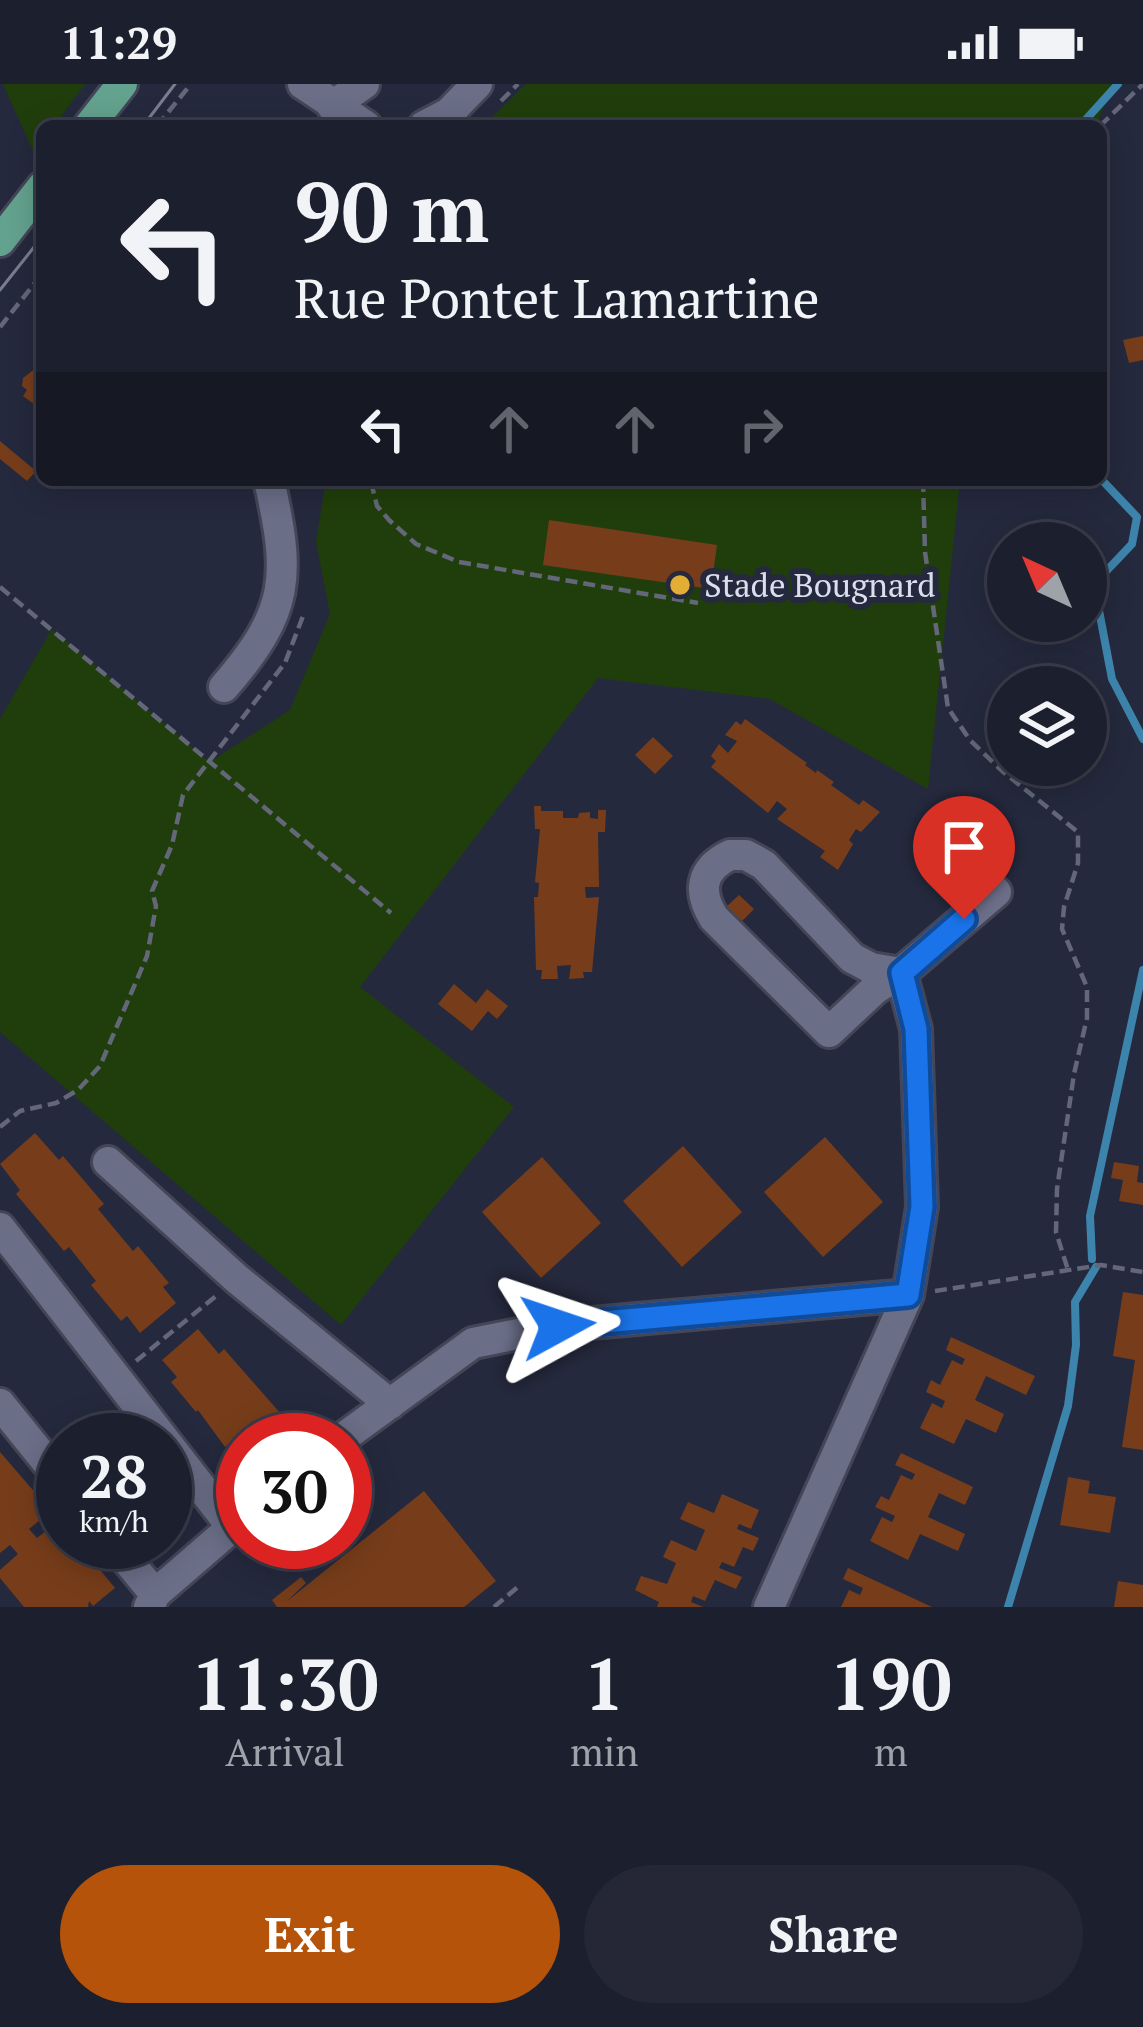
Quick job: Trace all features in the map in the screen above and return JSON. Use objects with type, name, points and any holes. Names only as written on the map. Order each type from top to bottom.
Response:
[{"type":"main road","points":[[94,120],[122,84]]},
{"type":"main road","points":[[0,241],[36,195]]},
{"type":"street","points":[[306,85],[333,105],[364,84]]},
{"type":"street","points":[[436,120],[477,84]]},
{"type":"street","points":[[224,686],[255,651],[274,619],[283,575],[270,486]]},
{"type":"street","points":[[902,973],[871,968],[852,958],[764,865],[746,855],[730,855],[712,864],[703,883],[704,901],[714,918],[829,1032],[875,989],[902,973],[996,892]]},
{"type":"street","points":[[769,1607],[908,1295],[922,1207],[916,1029],[902,973]]},
{"type":"street","points":[[108,1162],[237,1279],[390,1404]]},
{"type":"street","points":[[0,1228],[216,1496]]},
{"type":"street","points":[[372,1417],[473,1343],[558,1326],[908,1295]]},
{"type":"street","points":[[0,1404],[36,1449]]},
{"type":"street","points":[[130,1569],[152,1601],[216,1542]]},
{"type":"path","points":[[163,120],[190,84]]},
{"type":"path","points":[[1106,120],[1143,84]]},
{"type":"path","points":[[0,327],[36,282]]},
{"type":"path","points":[[372,486],[377,506],[416,544],[459,562],[698,603]]},
{"type":"path","points":[[923,486],[925,552],[948,708],[970,740],[1002,771],[1078,832],[1078,863],[1064,908],[1063,929],[1087,987],[1087,1018],[1057,1189],[1056,1232],[1068,1270]]},
{"type":"path","points":[[0,587],[391,913]]},
{"type":"path","points":[[0,1127],[20,1111],[56,1103],[100,1066],[147,956],[156,906],[152,891],[172,845],[183,795],[209,762]]},
{"type":"path","points":[[908,1295],[1101,1265],[1143,1272]]},
{"type":"path","points":[[118,1376],[237,1279]]},
{"type":"path","points":[[494,1607],[519,1586]]},
{"type":"green space","points":[[3,84],[85,84],[58,120],[36,120],[34,153]]},
{"type":"green space","points":[[526,84],[1113,84],[1098,120],[489,120]]},
{"type":"green space","points":[[325,486],[959,486],[928,789],[770,699],[598,678],[360,987],[514,1107],[341,1325],[0,1032],[0,719],[52,629],[210,762],[290,710],[330,614],[316,542]]},
{"type":"building","points":[[1143,336],[1143,360],[1129,363],[1123,340]]},
{"type":"building","points":[[36,368],[36,406],[23,396],[27,390],[23,378]]},
{"type":"building","points":[[0,441],[36,471],[27,481],[0,459]]},
{"type":"building","points":[[549,520],[717,545],[711,589],[543,565]]},
{"type":"building","points":[[745,719],[859,805],[863,800],[880,812],[861,832],[856,829],[838,870],[820,857],[825,851],[777,819],[787,809],[777,801],[768,813],[711,767],[716,761],[711,756],[719,744],[728,753],[737,741],[725,735],[736,721],[741,725]]},
{"type":"building","points":[[653,737],[673,756],[655,774],[635,755]]},
{"type":"building","points":[[534,806],[541,806],[541,811],[563,811],[563,818],[590,812],[590,818],[598,819],[598,810],[606,810],[605,832],[598,832],[599,887],[585,887],[586,898],[599,897],[592,972],[583,972],[584,978],[569,979],[571,965],[557,966],[558,979],[541,979],[542,970],[536,970],[534,897],[538,897],[540,829],[535,829]]},
{"type":"building","points":[[739,895],[754,909],[739,924],[724,909]]},
{"type":"building","points":[[454,984],[476,1003],[487,989],[508,1006],[497,1019],[488,1011],[472,1031],[438,1004]]},
{"type":"building","points":[[35,1133],[59,1160],[63,1156],[104,1204],[98,1209],[133,1251],[138,1246],[169,1283],[163,1287],[176,1303],[140,1333],[127,1316],[121,1321],[91,1285],[96,1281],[16,1194],[20,1190],[0,1164]]},
{"type":"building","points":[[825,1137],[883,1202],[823,1257],[764,1192]]},
{"type":"building","points":[[683,1146],[742,1212],[682,1267],[623,1201]]},
{"type":"building","points":[[542,1157],[601,1223],[541,1278],[482,1212]]},
{"type":"building","points":[[1114,1162],[1139,1166],[1137,1182],[1143,1183],[1143,1205],[1119,1201],[1123,1180],[1111,1178]]},
{"type":"building","points":[[1123,1292],[1143,1295],[1143,1450],[1122,1447],[1135,1360],[1113,1356]]},
{"type":"building","points":[[198,1329],[219,1354],[224,1349],[280,1413],[216,1413],[216,1435],[171,1382],[177,1377],[162,1360]]},
{"type":"building","points":[[951,1337],[1035,1376],[1026,1395],[986,1376],[975,1400],[1004,1414],[996,1433],[966,1419],[954,1444],[920,1428],[932,1403],[942,1408],[945,1401],[926,1392],[931,1380],[940,1385],[952,1360],[962,1365],[965,1359],[946,1350]]},
{"type":"building","points":[[0,1452],[36,1494],[36,1523],[29,1529],[36,1537],[36,1569],[99,1569],[115,1588],[93,1606],[89,1601],[88,1607],[24,1607],[0,1578],[0,1570],[18,1554],[10,1545],[0,1553]]},
{"type":"building","points":[[901,1453],[973,1487],[965,1505],[939,1493],[928,1517],[965,1534],[958,1551],[920,1534],[908,1560],[870,1541],[882,1517],[892,1522],[895,1516],[875,1507],[881,1496],[889,1500],[901,1475],[912,1480],[915,1474],[895,1465]]},
{"type":"building","points":[[1068,1477],[1090,1481],[1088,1493],[1116,1497],[1110,1533],[1060,1525]]},
{"type":"building","points":[[424,1491],[496,1581],[464,1607],[277,1607],[272,1600],[301,1577],[306,1583],[286,1602],[327,1569],[372,1569],[372,1533]]},
{"type":"building","points":[[722,1494],[759,1510],[751,1529],[739,1524],[737,1529],[759,1538],[753,1551],[743,1547],[734,1567],[722,1562],[719,1568],[742,1577],[736,1589],[715,1580],[705,1601],[693,1596],[691,1602],[703,1607],[657,1607],[659,1602],[635,1590],[641,1576],[667,1584],[676,1563],[663,1557],[671,1540],[696,1551],[705,1530],[680,1519],[688,1502],[714,1513]]},
{"type":"building","points":[[848,1568],[932,1607],[841,1607],[849,1590],[860,1595],[863,1588],[843,1579]]},
{"type":"building","points":[[1118,1581],[1143,1585],[1143,1607],[1114,1607]]},
{"type":"waterway","points":[[1085,120],[1118,84]]},
{"type":"waterway","points":[[1107,485],[1137,517],[1132,544],[1094,584],[1112,679],[1143,739]]},
{"type":"waterway","points":[[1092,1259],[1090,1216],[1143,970]]},
{"type":"waterway","points":[[1008,1607],[1068,1406],[1076,1345],[1075,1302],[1096,1267]]},
{"type":"tram line","points":[[148,120],[175,84]]},
{"type":"tram line","points":[[0,290],[36,245]]},
{"type":"place","name":"Stade Bougnard","points":[[680,585]]},
{"type":"route","points":[[558,1326],[908,1295],[922,1207],[916,1029],[902,973],[964,919]]}]
